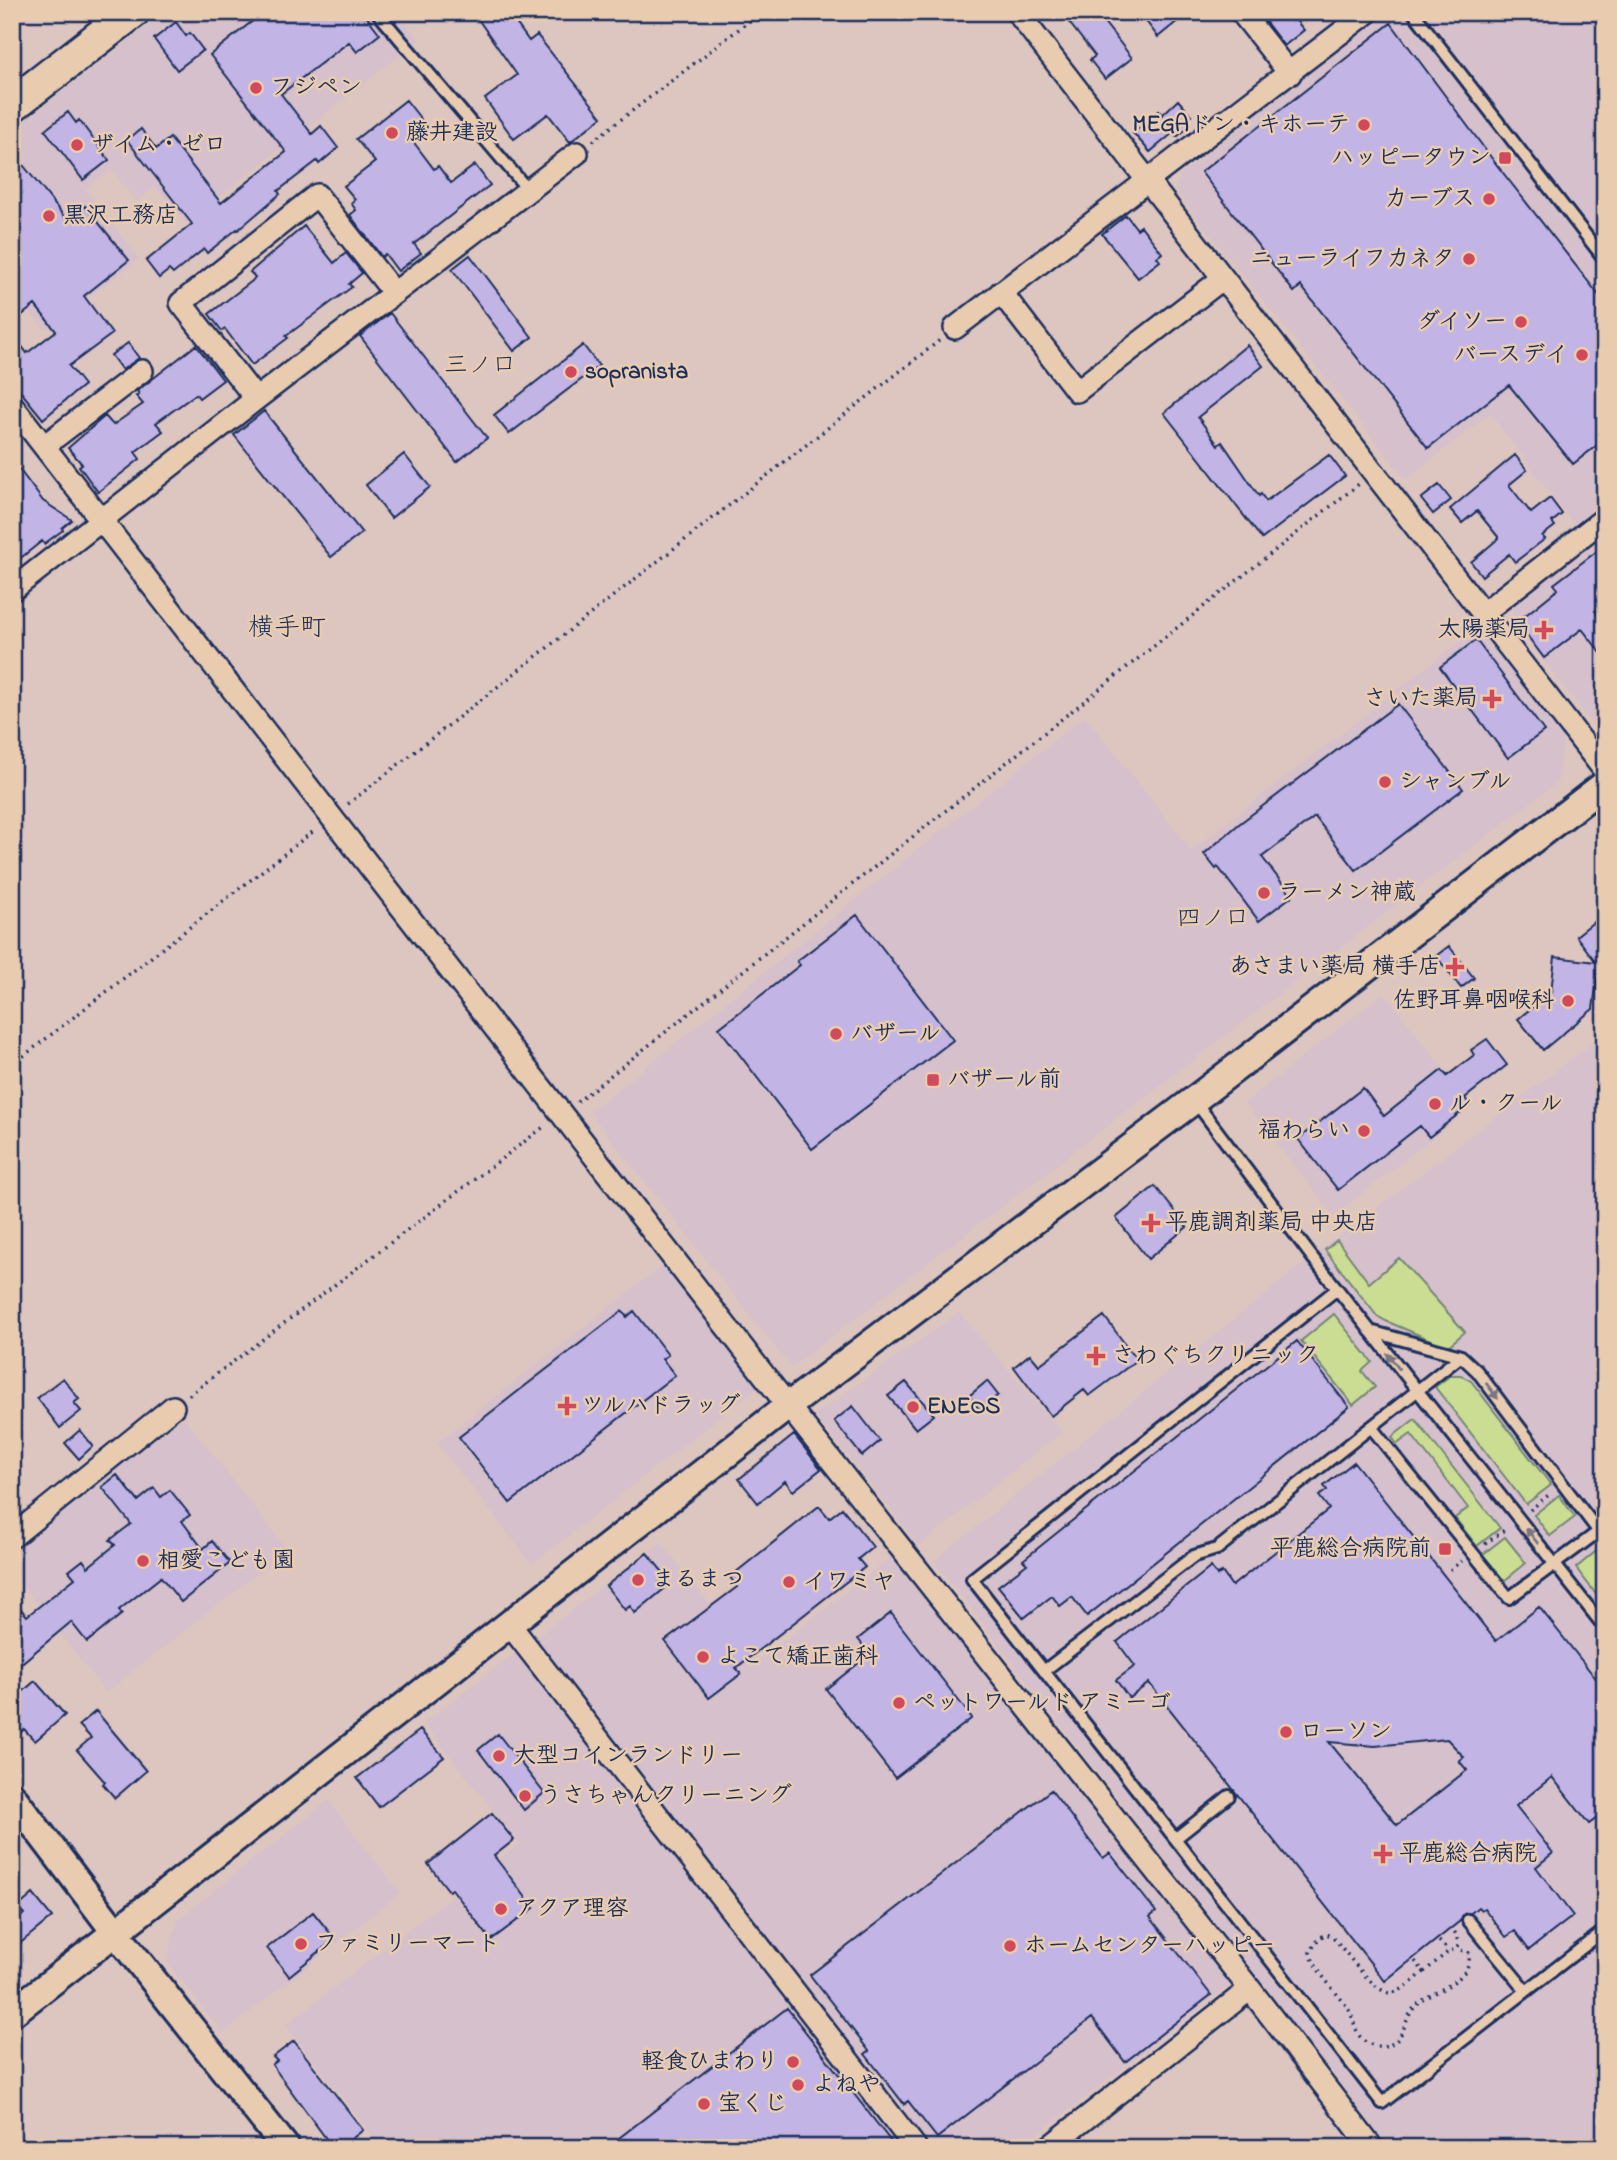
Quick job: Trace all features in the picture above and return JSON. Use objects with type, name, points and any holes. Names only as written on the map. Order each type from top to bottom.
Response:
[{"type":"main road","points":[[12,105],[132,12]]},
{"type":"street","points":[[1017,12],[1605,771]]},
{"type":"street","points":[[1241,12],[1290,74]]},
{"type":"street","points":[[955,328],[1368,12]]},
{"type":"street","points":[[12,590],[256,398],[577,153]]},
{"type":"street","points":[[256,398],[181,303],[317,195],[394,293]]},
{"type":"street","points":[[1001,292],[1077,391],[1222,279]]},
{"type":"street","points":[[44,446],[142,371]]},
{"type":"street","points":[[12,405],[788,1406],[1250,1989],[1372,2148]]},
{"type":"street","points":[[1483,612],[1605,518]]},
{"type":"street","points":[[12,2013],[788,1406],[1194,1100],[1605,784]]},
{"type":"street","points":[[12,1537],[173,1407]]},
{"type":"street","points":[[510,1625],[916,2148]]},
{"type":"street","points":[[12,1796],[286,2148]]},
{"type":"street","points":[[1048,2148],[1250,1989]]},
{"type":"lane","points":[[377,12],[528,190]]},
{"type":"lane","points":[[1413,12],[1605,260]]},
{"type":"lane","points":[[1194,1100],[1337,1289],[1605,1628]]},
{"type":"lane","points":[[1337,1289],[972,1579],[1382,2103],[1605,1930]]},
{"type":"lane","points":[[1370,1331],[1461,1356],[1477,1371],[1602,1536],[1554,1565],[1509,1598],[1371,1427]]},
{"type":"lane","points":[[1431,1348],[1440,1359],[1434,1376]]},
{"type":"lane","points":[[1045,1670],[1194,1556],[1217,1549],[1461,1356]]},
{"type":"lane","points":[[1176,1838],[1229,1796]]},
{"type":"lane","points":[[1468,1920],[1526,1990]]},
{"type":"path","points":[[577,153],[761,12]]},
{"type":"path","points":[[12,1065],[955,328]]},
{"type":"path","points":[[173,1407],[561,1114],[1374,472]]},
{"type":"path","points":[[1454,1931],[1458,1949]]},
{"type":"path","points":[[1327,1934],[1333,1937],[1378,1990],[1391,1993],[1402,1989],[1449,1951],[1458,1949],[1469,1953],[1470,1963],[1464,1974],[1415,2006],[1406,2028],[1395,2041],[1385,2046],[1374,2045],[1362,2039],[1350,2012],[1314,1964],[1310,1952],[1319,1938],[1327,1934]]},
{"type":"path","points":[[1439,1941],[1449,1951]]},
{"type":"path","points":[[1415,1961],[1424,1972]]},
{"type":"shaded area","points":[[165,12],[397,12],[419,40],[185,223],[156,187],[136,201],[111,169],[85,189],[139,259],[45,330],[12,288],[12,131]]},
{"type":"shaded area","name":"ハッピータウン","points":[[1388,12],[1605,12],[1605,500],[1574,524],[1490,413],[1406,479],[1175,190],[1180,175]]},
{"type":"shaded area","points":[[1605,535],[1605,727],[1595,727],[1513,621],[1513,606]]},
{"type":"shaded area","points":[[1480,626],[1564,735],[1557,782],[791,1367],[590,1112],[1085,716],[1191,851]]},
{"type":"shaded area","points":[[1384,993],[1472,1106],[1334,1216],[1245,1103]]},
{"type":"shaded area","name":"平鹿総合病院","points":[[1605,1034],[1605,2148],[1390,2148],[934,1561],[1312,1257]]},
{"type":"shaded area","points":[[666,1263],[761,1384],[532,1564],[437,1443]]},
{"type":"shaded area","points":[[959,1313],[1062,1432],[919,1545],[815,1415]]},
{"type":"shaded area","name":"相愛こども園","points":[[183,1417],[287,1550],[106,1692],[12,1572],[12,1550]]},
{"type":"shaded area","points":[[661,1542],[755,1663],[898,1552],[1232,1983],[1020,2148],[382,2148],[286,2025],[520,1844],[424,1723]]},
{"type":"shaded area","points":[[328,1801],[400,1893],[223,2033],[167,1962],[178,1920]]},
{"type":"green space","points":[[1337,1240],[1369,1283],[1399,1258],[1465,1332],[1447,1347],[1377,1316],[1325,1250]]},
{"type":"green space","points":[[1334,1314],[1372,1362],[1362,1371],[1375,1387],[1353,1405],[1301,1341]]},
{"type":"green space","points":[[1451,1375],[1461,1375],[1471,1381],[1551,1485],[1526,1504],[1435,1387]]},
{"type":"green space","points":[[1415,1419],[1500,1528],[1477,1546],[1455,1518],[1468,1508],[1411,1434],[1397,1444],[1392,1437]]},
{"type":"green space","points":[[1559,1495],[1575,1517],[1550,1536],[1534,1515]]},
{"type":"green space","points":[[1505,1537],[1526,1563],[1504,1581],[1482,1555]]},
{"type":"green space","points":[[1600,1548],[1605,1554],[1605,1606],[1576,1568]]},
{"type":"building","points":[[249,12],[363,12],[380,34],[357,52],[349,42],[281,94],[312,134],[321,126],[338,148],[278,191],[280,194],[207,253],[204,249],[173,274],[169,270],[159,278],[146,261],[192,224],[127,140],[141,129],[156,149],[170,138],[221,203],[286,152],[210,55],[255,19]]},
{"type":"building","points":[[473,12],[508,12],[529,41],[537,35],[602,117],[570,142],[548,114],[514,139],[485,99],[517,75]]},
{"type":"building","points":[[1061,12],[1096,12],[1132,58],[1105,79],[1090,60],[1095,56]]},
{"type":"building","points":[[1139,12],[1189,12],[1158,37]]},
{"type":"building","points":[[1258,12],[1289,12],[1304,30],[1284,46]]},
{"type":"building","points":[[176,22],[186,36],[190,33],[203,50],[177,70],[154,39]]},
{"type":"building","name":"ハッピータウン","points":[[1391,23],[1493,160],[1605,303],[1605,439],[1573,464],[1509,385],[1428,448],[1301,286],[1294,292],[1201,172]]},
{"type":"building","points":[[406,100],[427,127],[412,140],[434,169],[438,166],[451,183],[475,165],[490,185],[414,244],[421,253],[398,271],[385,254],[382,257],[350,215],[356,210],[351,203],[355,199],[344,186],[375,162],[356,139]]},
{"type":"building","points":[[1178,100],[1191,115],[1185,120],[1190,126],[1177,137],[1173,133],[1150,152],[1133,133],[1159,111],[1162,115]]},
{"type":"building","name":"ザイム・ゼロ","points":[[68,112],[76,123],[79,120],[109,160],[83,180],[45,130]]},
{"type":"building","points":[[12,151],[67,220],[85,206],[129,260],[84,296],[112,334],[69,366],[84,385],[43,419],[12,381],[12,333],[27,353],[56,331],[35,305],[12,323]]},
{"type":"building","points":[[1126,215],[1137,229],[1141,226],[1162,253],[1157,257],[1160,261],[1138,278],[1102,234]]},
{"type":"building","points":[[304,226],[334,263],[346,253],[362,273],[349,284],[352,287],[252,365],[225,329],[222,331],[209,314],[252,281],[255,277],[250,272]]},
{"type":"building","points":[[470,255],[532,337],[514,351],[452,269]]},
{"type":"building","points":[[390,313],[487,438],[457,462],[360,336]]},
{"type":"building","points":[[128,343],[139,358],[122,370],[111,355]]},
{"type":"building","points":[[196,345],[223,380],[199,398],[196,394],[156,423],[163,431],[135,452],[140,459],[98,492],[79,466],[82,464],[68,448],[105,416],[113,425],[143,404],[136,396],[139,394],[137,391]]},
{"type":"building","points":[[583,345],[599,366],[509,434],[494,415]]},
{"type":"building","points":[[1247,345],[1263,366],[1198,417],[1218,445],[1222,442],[1259,496],[1261,494],[1266,501],[1329,455],[1345,476],[1262,539],[1164,413]]},
{"type":"building","points":[[264,411],[362,533],[331,557],[234,435]]},
{"type":"building","points":[[404,454],[430,487],[391,518],[366,485]]},
{"type":"building","points":[[1515,455],[1527,470],[1509,485],[1531,513],[1550,498],[1562,514],[1552,522],[1555,526],[1542,536],[1545,539],[1515,562],[1509,554],[1482,576],[1471,562],[1499,538],[1477,511],[1462,523],[1450,509]]},
{"type":"building","points":[[12,460],[43,501],[72,520],[63,530],[44,544],[42,541],[12,565]]},
{"type":"building","points":[[1439,485],[1451,500],[1433,514],[1421,499]]},
{"type":"building","points":[[1605,545],[1605,603],[1595,611],[1605,624],[1605,658],[1582,629],[1544,658],[1517,622],[1558,589],[1554,584]]},
{"type":"building","name":"さいた薬局","points":[[1476,640],[1544,731],[1508,758],[1440,667]]},
{"type":"building","name":"シャンブル","points":[[1398,704],[1463,789],[1356,870],[1315,817],[1262,857],[1292,896],[1259,921],[1218,867],[1216,869],[1204,854],[1239,824]]},
{"type":"building","name":"佐野耳鼻咽喉科","points":[[1605,913],[1605,973],[1599,965],[1593,1009],[1543,1050],[1518,1019],[1551,992],[1555,957],[1596,962],[1576,936]]},
{"type":"building","name":"バザール","points":[[857,915],[953,1040],[812,1149],[719,1028],[800,965],[797,961]]},
{"type":"building","name":"あさまい薬局 横手店","points":[[1449,946],[1474,978],[1461,988],[1436,956]]},
{"type":"building","points":[[1487,1039],[1507,1065],[1465,1098],[1470,1105],[1429,1137],[1420,1126],[1338,1190],[1298,1139],[1363,1088],[1384,1116],[1442,1070],[1447,1076],[1474,1055],[1471,1050]]},
{"type":"building","name":"平鹿調剤薬局 中央店","points":[[1155,1186],[1187,1227],[1148,1259],[1116,1218]]},
{"type":"building","name":"ツルハドラッグ","points":[[622,1311],[627,1317],[634,1311],[668,1355],[662,1359],[675,1375],[510,1503],[459,1437]]},
{"type":"building","points":[[1104,1316],[1137,1360],[1089,1396],[1084,1390],[1051,1416],[1014,1367],[1030,1354],[1039,1365]]},
{"type":"building","points":[[1297,1341],[1349,1407],[1087,1616],[1072,1597],[1060,1606],[1052,1596],[1024,1618],[998,1586],[1027,1564],[1023,1560]]},
{"type":"building","points":[[63,1378],[79,1399],[74,1403],[81,1411],[60,1428],[37,1398]]},
{"type":"building","points":[[987,1381],[998,1395],[980,1410],[969,1396]]},
{"type":"building","points":[[906,1382],[934,1415],[916,1429],[888,1396]]},
{"type":"building","points":[[853,1406],[880,1441],[862,1456],[834,1421]]},
{"type":"building","points":[[80,1430],[93,1446],[79,1459],[65,1443]]},
{"type":"building","points":[[794,1435],[821,1469],[793,1491],[785,1481],[758,1503],[739,1479]]},
{"type":"building","points":[[1354,1462],[1496,1641],[1539,1607],[1605,1690],[1605,1812],[1589,1824],[1552,1777],[1516,1806],[1553,1853],[1536,1867],[1573,1916],[1529,1950],[1515,1931],[1506,1937],[1484,1908],[1481,1910],[1478,1907],[1471,1913],[1464,1914],[1460,1921],[1385,1981],[1149,1683],[1129,1698],[1116,1680],[1135,1666],[1117,1642],[1211,1567],[1217,1576],[1222,1572],[1232,1586],[1329,1509],[1319,1496],[1327,1490],[1324,1486]],"holes":[[[1447,1739],[1464,1757],[1459,1761],[1467,1770],[1397,1825],[1329,1742],[1375,1746]]]},
{"type":"building","points":[[117,1475],[138,1501],[154,1488],[161,1497],[170,1490],[190,1515],[182,1521],[203,1549],[212,1541],[230,1563],[181,1602],[161,1577],[119,1610],[122,1614],[87,1642],[71,1622],[12,1671],[12,1599],[27,1616],[75,1578],[69,1571],[83,1560],[88,1567],[115,1545],[110,1540],[131,1524],[102,1487]]},
{"type":"building","name":"イワミヤ","points":[[819,1506],[829,1518],[842,1508],[873,1547],[858,1559],[865,1567],[736,1668],[741,1674],[709,1698],[665,1641],[737,1587],[730,1577]]},
{"type":"building","name":"まるまつ","points":[[647,1553],[667,1577],[659,1583],[664,1589],[635,1613],[630,1606],[625,1610],[606,1586]]},
{"type":"building","name":"ペットワールド アミーゴ","points":[[891,1613],[972,1718],[895,1778],[826,1689],[870,1654],[858,1639]]},
{"type":"building","points":[[35,1681],[65,1715],[35,1741],[24,1729],[21,1732],[12,1723],[12,1701]]},
{"type":"building","points":[[96,1711],[146,1771],[115,1798],[77,1750],[91,1738],[79,1725]]},
{"type":"building","points":[[420,1730],[444,1757],[379,1807],[357,1778]]},
{"type":"building","points":[[498,1734],[544,1793],[524,1810],[478,1750]]},
{"type":"building","name":"ホームセンターハッピー","points":[[1051,1790],[1103,1858],[1110,1853],[1156,1912],[1150,1917],[1211,1995],[1125,2062],[1092,2018],[937,2138],[908,2101],[904,2104],[865,2054],[869,2051],[810,1975]]},
{"type":"building","points":[[492,1813],[514,1840],[494,1856],[534,1908],[491,1940],[452,1889],[449,1891],[428,1864]]},
{"type":"building","points":[[33,1894],[52,1917],[12,1950],[12,1924],[24,1914],[18,1907]]},
{"type":"building","name":"ファミリーマート","points":[[313,1912],[335,1939],[289,1976],[267,1948]]},
{"type":"building","name":"よねや","points":[[787,2008],[896,2148],[627,2148],[619,2138]]},
{"type":"building","points":[[294,2041],[363,2130],[340,2148],[333,2148],[272,2065],[277,2061],[273,2057]]},
{"type":"place","name":"フジペン","points":[[256,88]]},
{"type":"place","name":"MEGAドン・キホーテ","points":[[1364,125]]},
{"type":"place","name":"藤井建設","points":[[392,133]]},
{"type":"place","name":"ザイム・ゼロ","points":[[77,145]]},
{"type":"place","name":"ハッピータウン","points":[[1505,158]]},
{"type":"place","name":"カーブス","points":[[1489,199]]},
{"type":"place","name":"黒沢工務店","points":[[49,216]]},
{"type":"place","name":"ニューライフカネタ","points":[[1469,259]]},
{"type":"place","name":"ダイソー","points":[[1521,322]]},
{"type":"place","name":"バースデイ","points":[[1582,355]]},
{"type":"place","name":"sopranista","points":[[571,372]]},
{"type":"place","name":"太陽薬局","points":[[1544,630]]},
{"type":"place","name":"さいた薬局","points":[[1492,699]]},
{"type":"place","name":"シャンブル","points":[[1385,782]]},
{"type":"place","name":"ラーメン神蔵","points":[[1264,893]]},
{"type":"place","name":"あさまい薬局 横手店","points":[[1455,967]]},
{"type":"place","name":"佐野耳鼻咽喉科","points":[[1568,1001]]},
{"type":"place","name":"バザール","points":[[836,1034]]},
{"type":"place","name":"バザール前","points":[[933,1080]]},
{"type":"place","name":"ル・クール","points":[[1435,1104]]},
{"type":"place","name":"福わらい","points":[[1364,1131]]},
{"type":"place","name":"平鹿調剤薬局 中央店","points":[[1151,1223]]},
{"type":"place","name":"さわぐちクリニック","points":[[1096,1356]]},
{"type":"place","name":"ツルハドラッグ","points":[[567,1406]]},
{"type":"place","name":"ENEOS","points":[[913,1407]]},
{"type":"place","name":"平鹿総合病院前","points":[[1445,1549]]},
{"type":"place","name":"相愛こども園","points":[[143,1561]]},
{"type":"place","name":"まるまつ","points":[[638,1580]]},
{"type":"place","name":"イワミヤ","points":[[789,1582]]},
{"type":"place","name":"よこて矯正歯科","points":[[703,1657]]},
{"type":"place","name":"ペットワールド アミーゴ","points":[[899,1703]]},
{"type":"place","name":"ローソン","points":[[1286,1732]]},
{"type":"place","name":"大型コインランドリー","points":[[499,1756]]},
{"type":"place","name":"うさちゃんクリーニング","points":[[525,1796]]},
{"type":"place","name":"平鹿総合病院","points":[[1383,1854]]},
{"type":"place","name":"アクア理容","points":[[501,1909]]},
{"type":"place","name":"ファミリーマート","points":[[301,1944]]},
{"type":"place","name":"ホームセンターハッピー","points":[[1010,1946]]},
{"type":"place","name":"軽食ひまわり","points":[[793,2062]]},
{"type":"place","name":"よねや","points":[[798,2085]]},
{"type":"place","name":"宝くじ","points":[[704,2104]]},
{"type":"district","name":"三ノ口","points":[[480,366]]},
{"type":"district","name":"横手町","points":[[287,629]]},
{"type":"district","name":"四ノ口","points":[[1213,919]]}]
